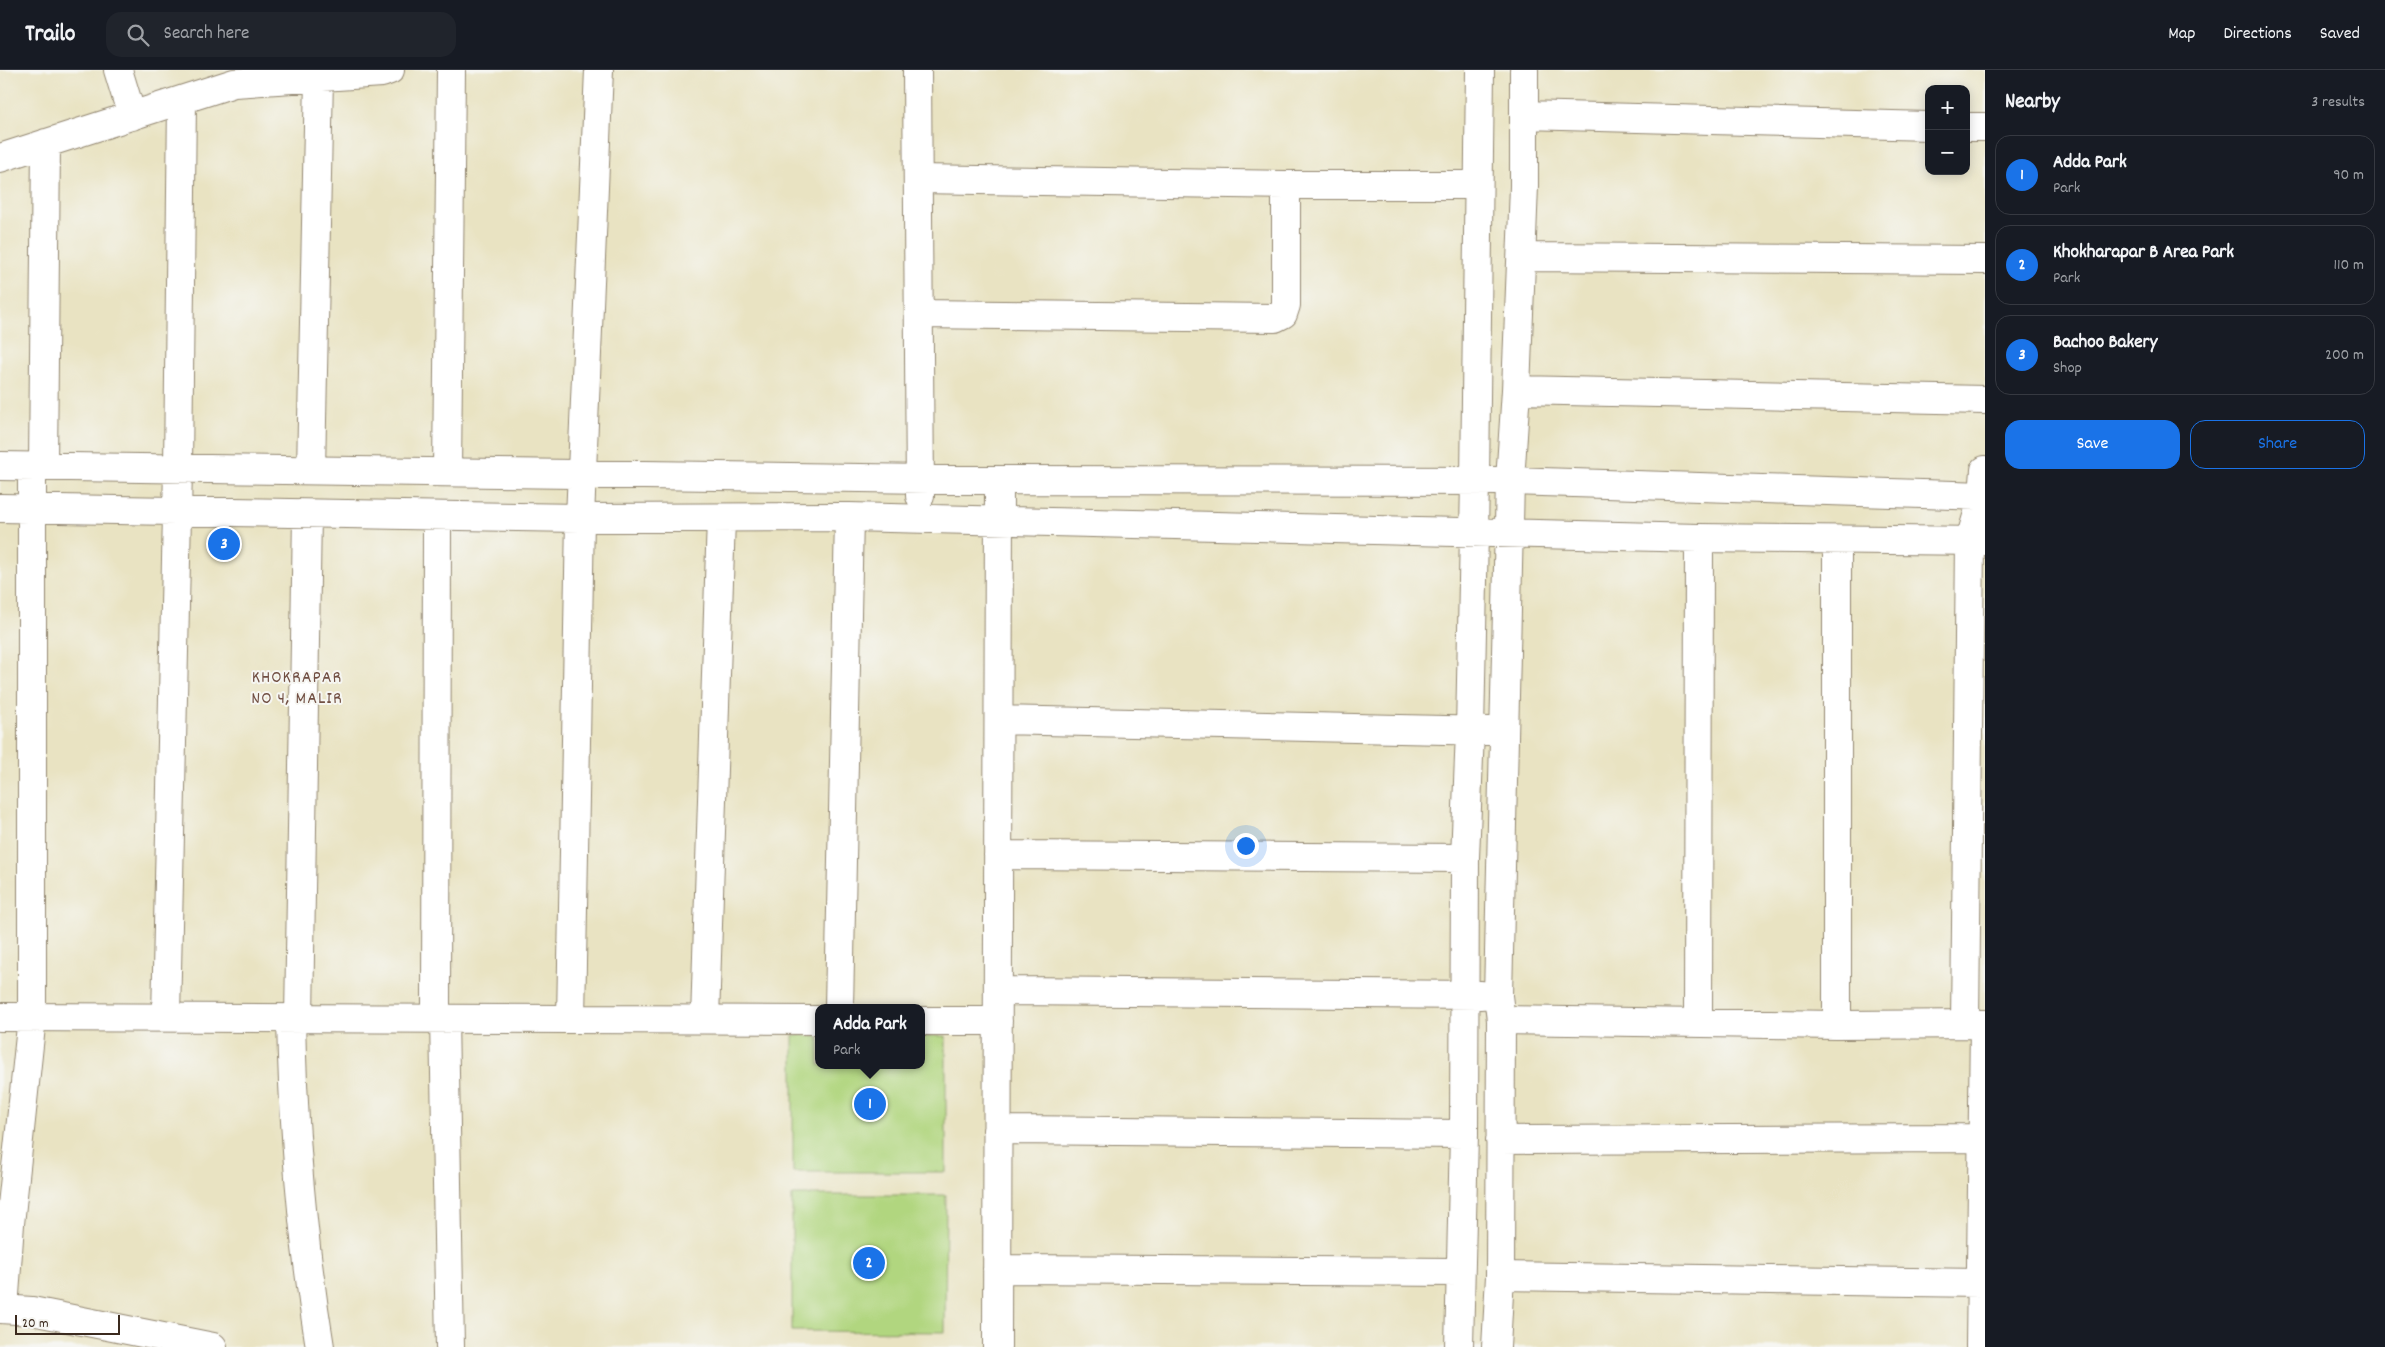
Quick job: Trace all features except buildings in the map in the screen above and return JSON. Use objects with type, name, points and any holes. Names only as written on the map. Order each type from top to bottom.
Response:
[{"type":"street","points":[[118,70],[132,116]]},
{"type":"street","points":[[0,158],[261,76],[319,77],[382,73],[390,70]]},
{"type":"street","points":[[447,472],[451,70]]},
{"type":"street","points":[[572,1019],[580,518],[598,70]]},
{"type":"street","points":[[917,70],[920,518]]},
{"type":"street","points":[[1459,1347],[1464,1134],[1465,858],[1470,731],[1475,481],[1477,185],[1480,70]]},
{"type":"street","points":[[1496,1347],[1500,1276],[1499,1008],[1503,731],[1510,481],[1522,257],[1524,70]]},
{"type":"street","points":[[310,470],[319,77]]},
{"type":"street","points":[[166,1017],[178,468],[182,100]]},
{"type":"street","points":[[1525,115],[1925,126]]},
{"type":"street","points":[[1970,127],[1985,127]]},
{"type":"street","points":[[46,143],[37,466],[32,508],[32,1017],[2,1309],[32,1311],[213,1347]]},
{"type":"street","points":[[918,179],[1286,185],[1477,185]]},
{"type":"street","points":[[919,314],[1275,318],[1283,314],[1286,305],[1286,185]]},
{"type":"street","points":[[1522,257],[1985,260]]},
{"type":"street","points":[[1516,390],[1985,400]]},
{"type":"street","points":[[0,466],[999,480],[1510,481],[1984,488],[1978,540],[1978,1024],[1982,1138],[1980,1347]]},
{"type":"street","points":[[997,1347],[999,480]]},
{"type":"street","points":[[0,508],[580,518],[849,516],[1699,538],[1978,540]]},
{"type":"street","points":[[307,514],[292,1103],[303,1220],[320,1347]]},
{"type":"street","points":[[437,516],[440,1018],[450,1347]]},
{"type":"street","points":[[840,1004],[849,516]]},
{"type":"street","points":[[704,1019],[721,518]]},
{"type":"street","points":[[1698,1022],[1699,538]]},
{"type":"street","points":[[1836,1025],[1837,540]]},
{"type":"street","points":[[999,720],[1503,731]]},
{"type":"street","points":[[998,855],[1465,858]]},
{"type":"street","points":[[998,992],[1464,993],[1499,1008],[1698,1022],[1836,1025],[1978,1024]]},
{"type":"street","points":[[0,1017],[815,1020]]},
{"type":"street","points":[[925,1021],[998,1021]]},
{"type":"street","points":[[997,1130],[1464,1134]]},
{"type":"street","points":[[1500,1140],[1982,1138]]},
{"type":"street","points":[[997,1269],[1460,1272]]},
{"type":"street","points":[[1500,1276],[1981,1283]]},
{"type":"green space","points":[[793,1035],[815,1036],[815,1069],[925,1069],[925,1036],[946,1036],[946,1172],[793,1172]]},
{"type":"green space","points":[[792,1195],[946,1195],[945,1332],[792,1331]]},
{"type":"place","name":"Bachoo Bakery","points":[[224,544]]},
{"type":"place","name":"Adda Park","points":[[870,1104]]},
{"type":"place","name":"Khokharapar B Area Park","points":[[869,1263]]},
{"type":"district","name":"KHOKRAPAR NO 4, MALIR","points":[[297,686]]}]
